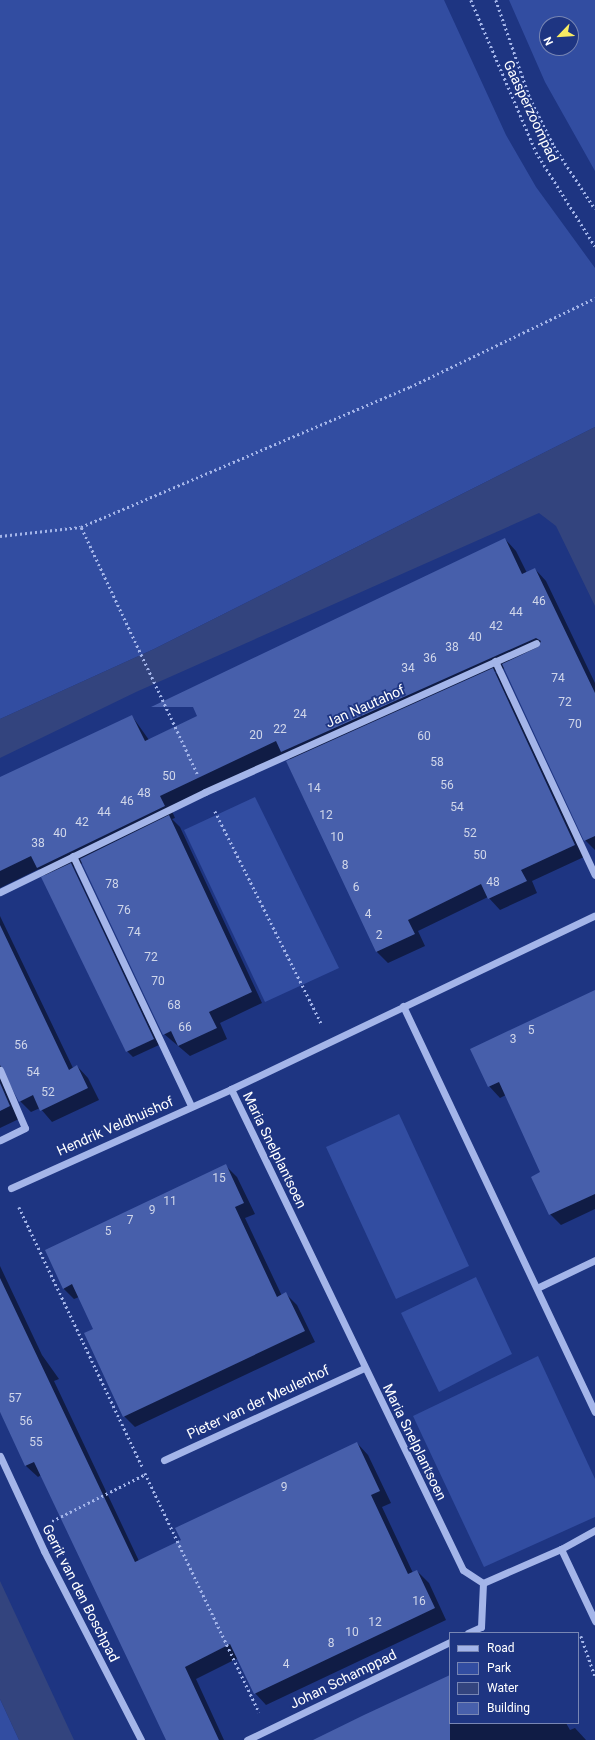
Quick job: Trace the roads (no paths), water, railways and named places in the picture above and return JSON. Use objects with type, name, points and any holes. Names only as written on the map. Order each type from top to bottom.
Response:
[{"type":"street","name":"Jan Nautahof","points":[[73,856],[205,792],[536,643]]},
{"type":"street","points":[[495,662],[595,875]]},
{"type":"street","points":[[0,892],[73,856],[191,1106]]},
{"type":"street","points":[[595,915],[403,1006],[539,1287],[595,1412]]},
{"type":"street","name":"Maria Snelplantsoen","points":[[403,1006],[231,1089],[364,1368],[463,1570],[483,1583]]},
{"type":"street","points":[[0,1070],[26,1128],[0,1140]]},
{"type":"street","name":"Hendrik Veldhuishof","points":[[11,1188],[231,1089]]},
{"type":"street","points":[[539,1287],[595,1260]]},
{"type":"street","name":"Pieter van der Meulenhof","points":[[164,1460],[364,1368]]},
{"type":"street","name":"Gerrit van den Boschpad","points":[[0,1456],[34,1530],[141,1740]]},
{"type":"street","points":[[470,1632],[481,1627],[483,1583],[561,1549],[595,1530]]},
{"type":"street","points":[[561,1549],[595,1621]]},
{"type":"street","name":"Johan Schamppad","points":[[247,1740],[449,1642]]},
{"type":"water","points":[[595,427],[595,606],[556,526],[539,513],[136,692],[0,758],[0,719],[154,649]]},
{"type":"water","points":[[0,1581],[74,1740],[19,1740],[0,1699]]}]
